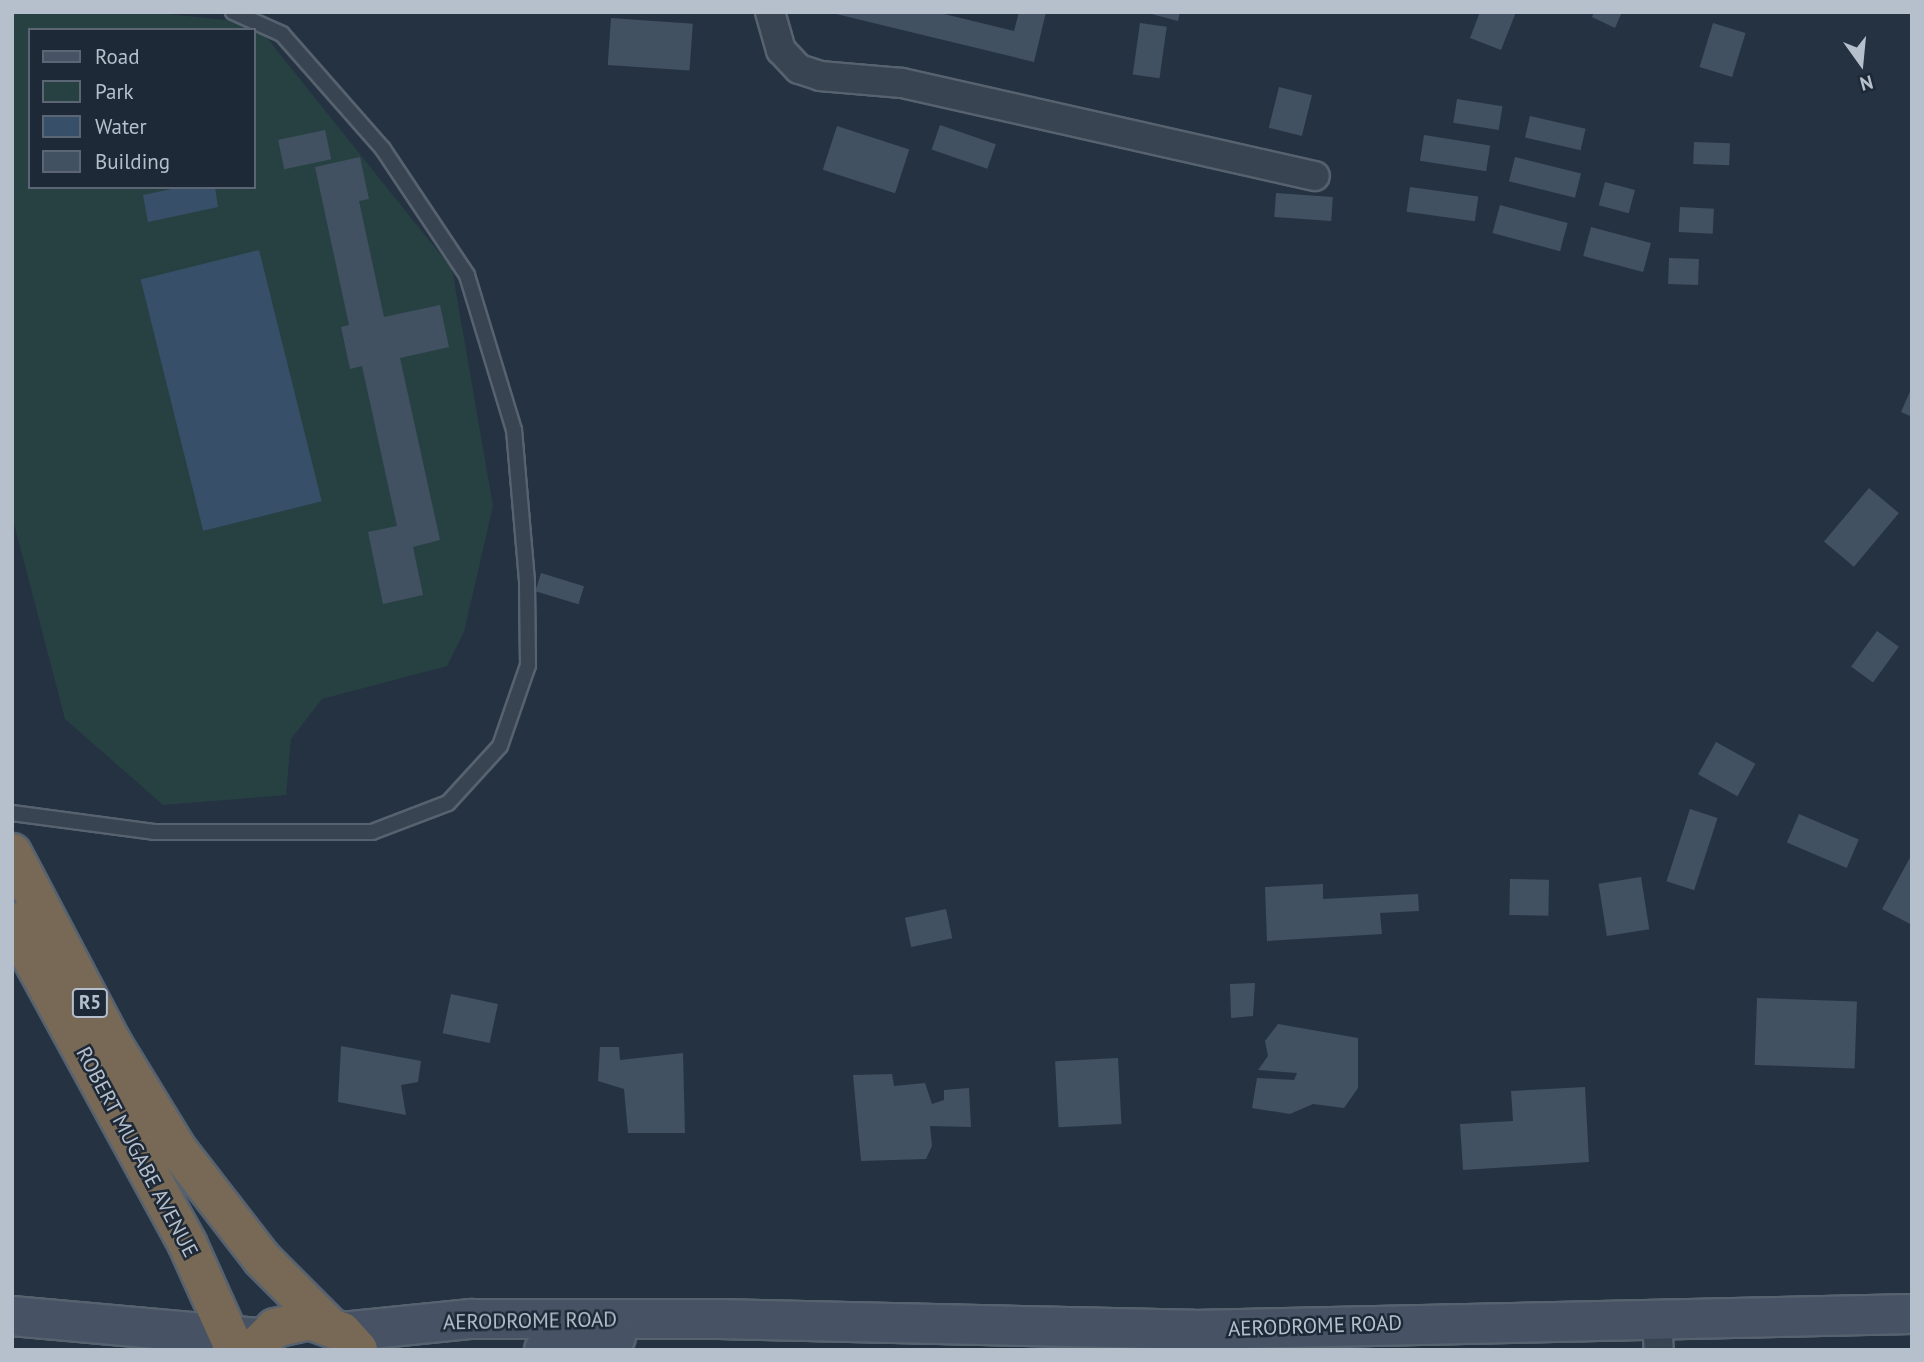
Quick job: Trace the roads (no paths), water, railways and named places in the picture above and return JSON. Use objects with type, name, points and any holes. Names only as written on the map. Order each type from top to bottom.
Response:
[{"type":"highway","name":"ROBERT MUGABE AVENUE","points":[[12,853],[112,1043],[177,1149],[262,1259],[342,1335]]},
{"type":"highway","name":"ROBERT MUGABE AVENUE","points":[[12,922],[244,1344]]},
{"type":"highway","points":[[244,1344],[291,1322],[342,1335]]},
{"type":"street","points":[[770,12],[780,50],[799,69],[820,76],[902,83],[1315,176]]},
{"type":"street","name":"AERODROME ROAD","points":[[342,1335],[471,1319],[718,1319],[1196,1340],[1658,1333],[1912,1314]]},
{"type":"street","points":[[12,1318],[244,1344]]},
{"type":"street","points":[[12,1318],[72,1350]]},
{"type":"street","name":"AERODROME ROAD","points":[[544,1350],[718,1319]]},
{"type":"lane","points":[[12,813],[155,832],[372,832],[448,803],[500,746],[528,665],[527,581],[514,430],[467,275],[383,149],[282,34],[233,12]]},
{"type":"water","points":[[172,189],[215,189],[218,207],[148,222],[143,195]]},
{"type":"water","points":[[259,250],[322,501],[203,531],[141,280]]}]
